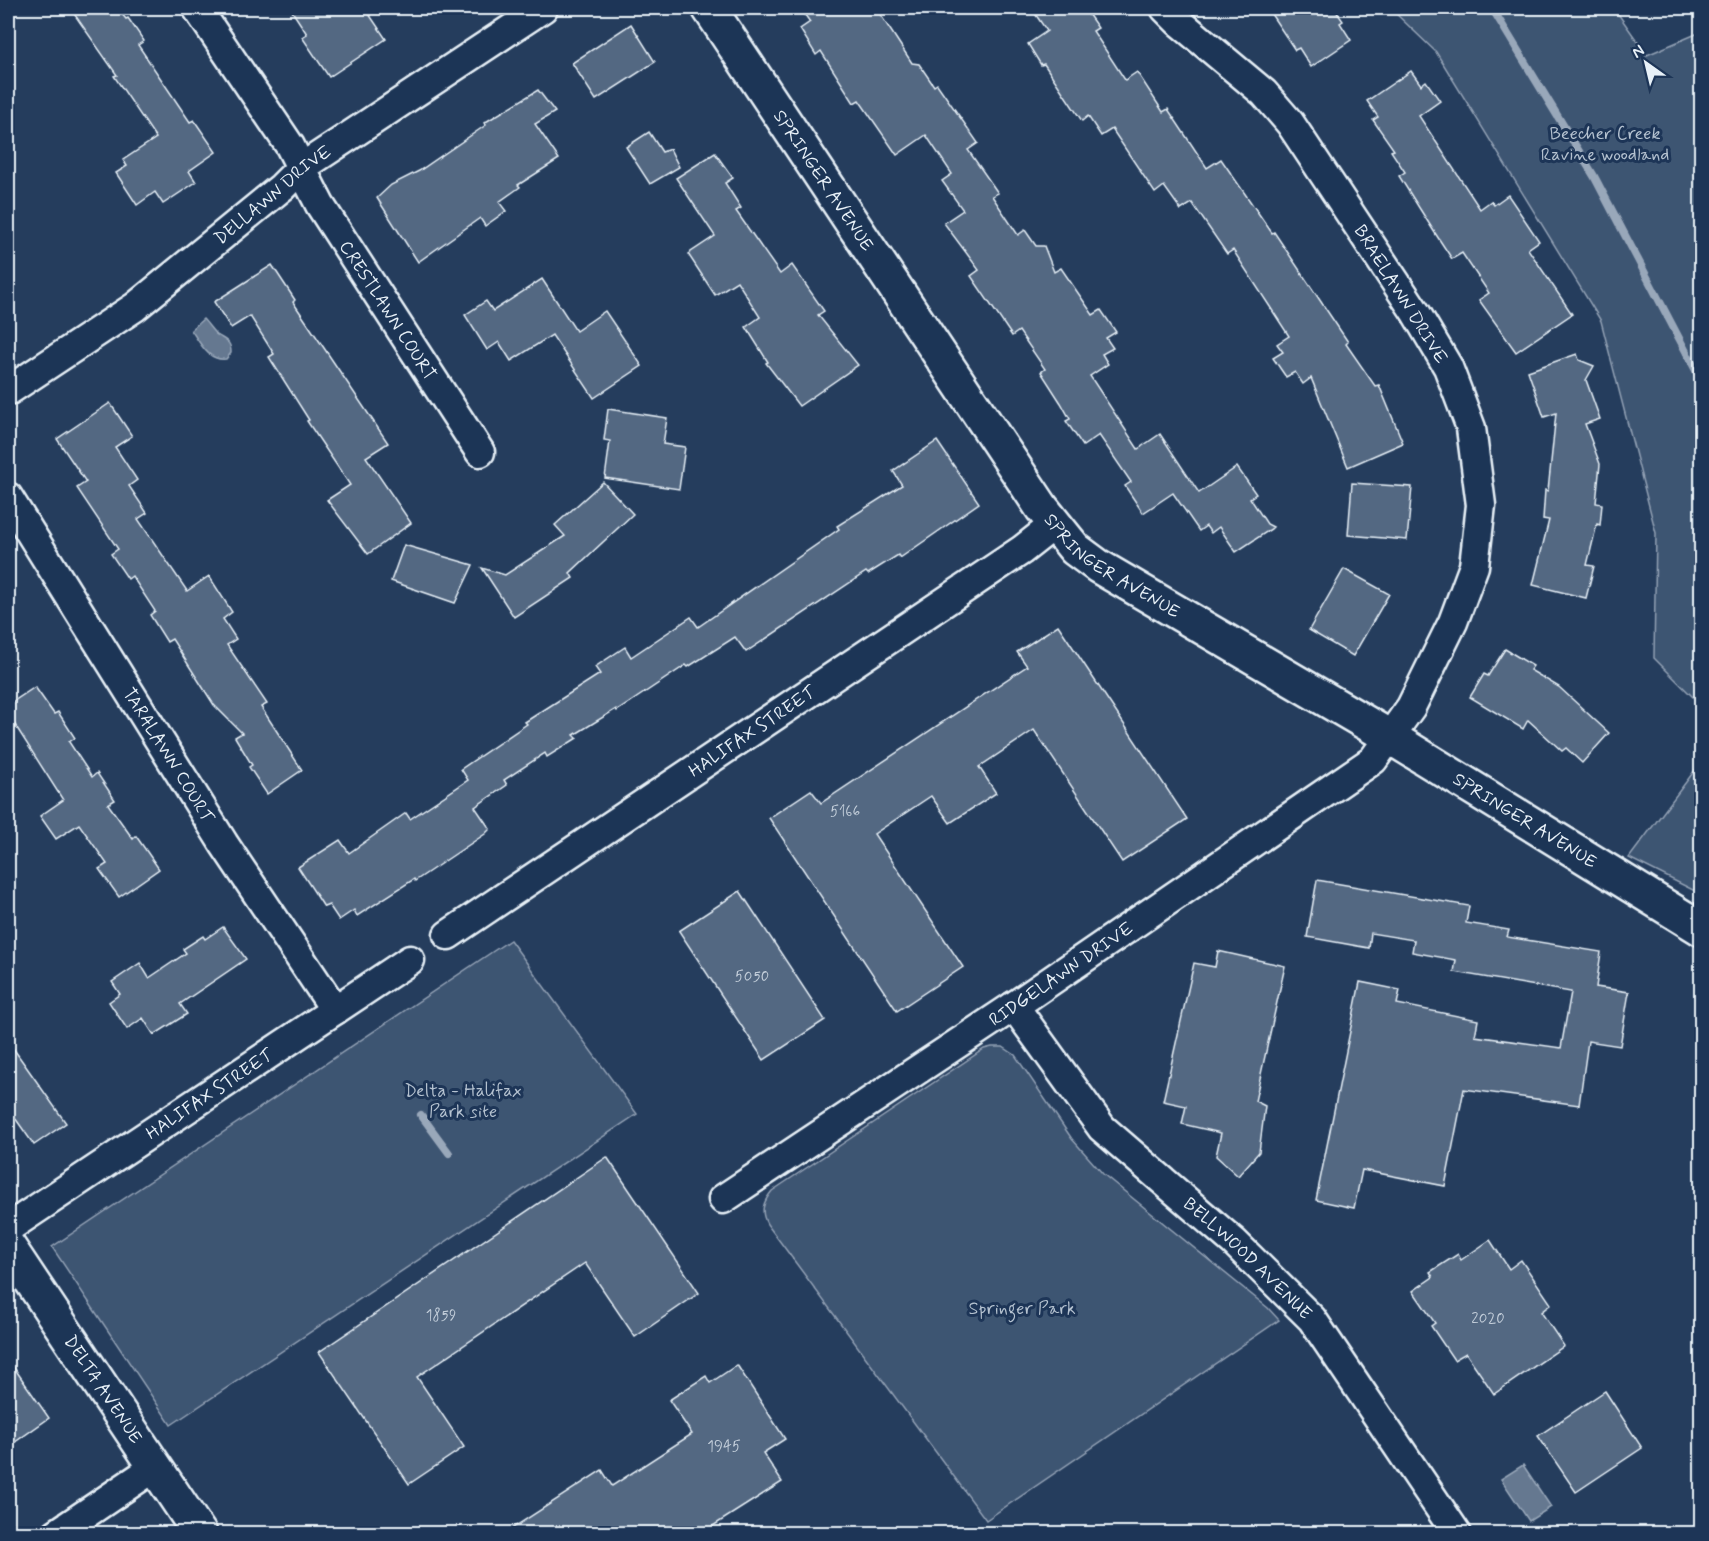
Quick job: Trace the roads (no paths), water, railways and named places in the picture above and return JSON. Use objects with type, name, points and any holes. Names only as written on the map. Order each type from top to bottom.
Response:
[{"type":"street","name":"CRESTLAWN COURT","points":[[197,8],[290,146],[320,205],[480,452]]},
{"type":"street","name":"DELLAWN DRIVE","points":[[8,391],[135,308],[282,187],[301,168],[543,8]]},
{"type":"street","name":"SPRINGER AVENUE","points":[[709,8],[1054,525],[1076,549],[1098,566],[1390,737],[1701,928]]},
{"type":"street","name":"BRAELAWN DRIVE","points":[[1165,8],[1264,93],[1290,123],[1416,313],[1448,367],[1471,428],[1481,505],[1474,566],[1453,622],[1411,707],[1390,737]]},
{"type":"street","name":"TARALAWN COURT","points":[[8,497],[224,844],[336,1010]]},
{"type":"street","name":"HALIFAX STREET","points":[[448,935],[1022,550],[1054,525]]},
{"type":"street","name":"RIDGELAWN DRIVE","points":[[723,1199],[1014,1006],[1364,767],[1390,737]]},
{"type":"street","name":"HALIFAX STREET","points":[[8,1228],[410,960]]},
{"type":"street","name":"BELLWOOD AVENUE","points":[[1014,1006],[1102,1128],[1234,1242],[1312,1319],[1457,1533]]},
{"type":"street","name":"DELTA AVENUE","points":[[8,1246],[200,1533]]},
{"type":"street","points":[[56,1533],[155,1467]]},
{"type":"waterway","points":[[1492,8],[1594,176],[1702,382]]},
{"type":"waterway","points":[[421,1115],[449,1153]]},
{"type":"park label","name":"Beecher Creek Ravine woodland","points":[[1605,143]]},
{"type":"park label","name":"Delta - Halifax Park site","points":[[463,1100]]},
{"type":"park label","name":"Springer Park","points":[[1022,1308]]}]
